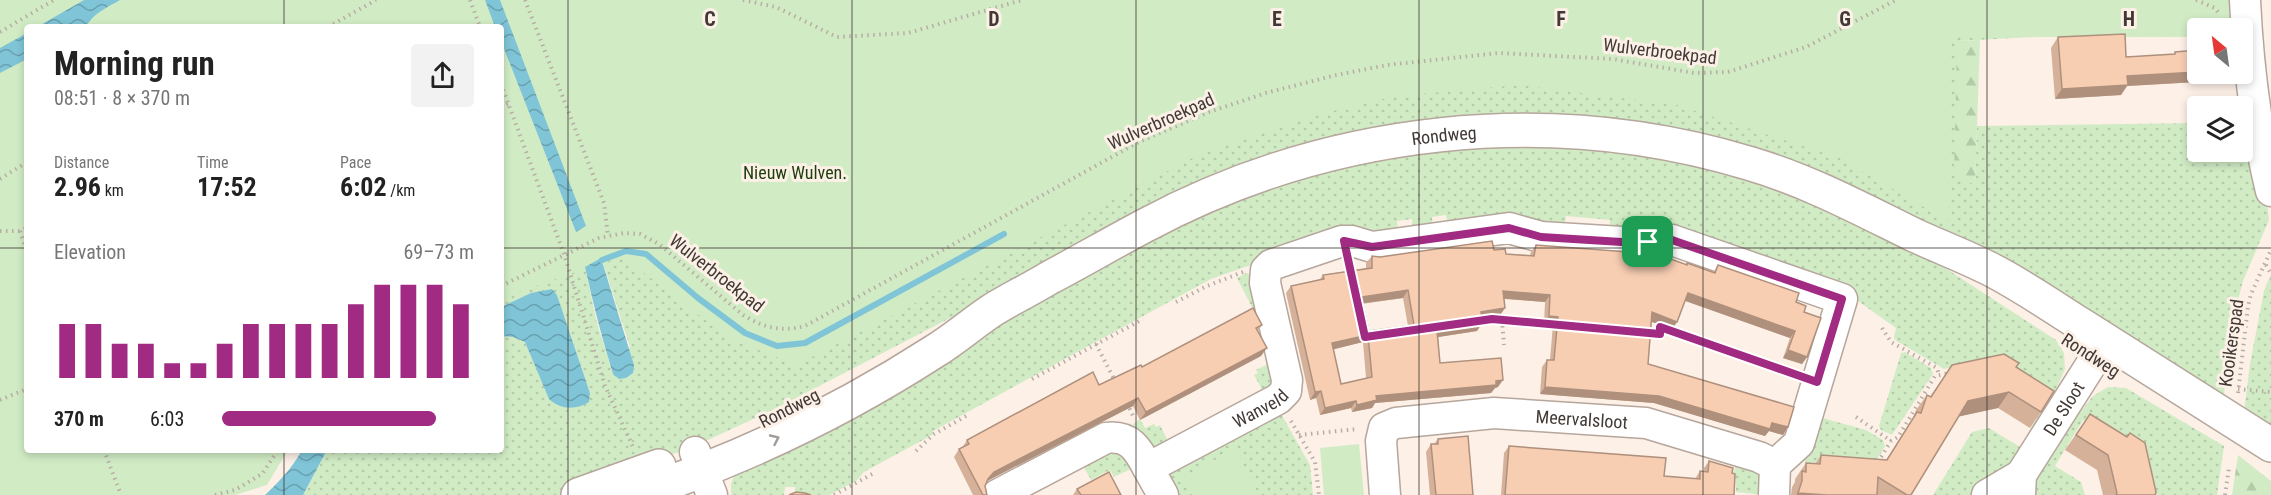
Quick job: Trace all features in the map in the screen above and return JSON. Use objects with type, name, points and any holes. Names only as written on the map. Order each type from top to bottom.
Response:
[{"type":"main road","name":"Rondweg","points":[[578,495],[703,473],[773,416],[929,335],[994,309],[1145,225],[1246,179],[1350,148],[1417,136],[1529,129],[1595,133],[1646,140],[1750,163],[1810,185],[1863,208],[1914,235],[1979,283],[2271,445]]},
{"type":"main road","name":"Rondweg","points":[[2101,350],[2271,470]]},
{"type":"street","points":[[2234,10],[2252,88],[2271,191]]},
{"type":"street","points":[[1266,270],[1276,262],[1342,241],[1352,241],[1372,247],[1509,228],[1541,237],[1638,243],[1659,239],[1672,240],[1842,299],[1799,443],[1775,465],[1774,495]]},
{"type":"street","name":"Wanveld","points":[[1148,468],[1278,399],[1286,391],[1287,380],[1265,283],[1266,270]]},
{"type":"street","name":"De Sloot","points":[[1987,495],[2021,485],[2101,350]]},
{"type":"street","name":"Meervalsloot","points":[[1384,428],[1396,423],[1494,413],[1646,423],[1749,454],[1775,465]]},
{"type":"street","points":[[1384,428],[1381,441],[1385,495]]},
{"type":"street","points":[[997,495],[1106,438],[1124,438],[1137,449],[1162,495]]},
{"type":"path","points":[[0,32],[54,0]]},
{"type":"path","points":[[334,24],[376,0]]},
{"type":"path","points":[[470,0],[479,24]]},
{"type":"path","points":[[525,0],[604,203],[608,236]]},
{"type":"path","points":[[743,0],[776,7],[837,37],[908,33],[1022,0]]},
{"type":"path","name":"Wulverbroekpad","points":[[504,284],[564,254],[608,236],[624,233],[640,234],[650,238],[743,315],[758,324],[773,329],[789,330],[805,326],[1139,142],[1209,112],[1266,93],[1332,76],[1388,66],[1498,53],[1595,57],[1694,73],[1728,72],[1806,47],[1896,0]]},
{"type":"path","points":[[2196,0],[2215,8],[2234,10]]},
{"type":"path","points":[[504,93],[564,254],[605,386],[623,422],[639,484]]},
{"type":"path","points":[[504,106],[508,104]]},
{"type":"path","points":[[0,179],[24,164]]},
{"type":"path","points":[[0,231],[24,229]]},
{"type":"path","points":[[20,231],[24,244]]},
{"type":"path","name":"Kooikerspad","points":[[2237,399],[2248,306],[2271,250]]},
{"type":"path","points":[[2265,264],[2271,274]]},
{"type":"path","points":[[1176,302],[1207,286],[1249,269],[1266,270]]},
{"type":"path","points":[[1637,333],[1660,334],[1661,316]]},
{"type":"path","points":[[1468,322],[1492,319],[1557,326]]},
{"type":"path","points":[[1032,379],[1143,320]]},
{"type":"path","points":[[1502,320],[1504,345]]},
{"type":"path","points":[[1660,327],[1817,382]]},
{"type":"path","points":[[1882,328],[1891,342],[1937,368],[1939,375]]},
{"type":"path","points":[[1096,344],[1118,386]]},
{"type":"path","points":[[1872,472],[1891,441],[1898,437],[1935,376],[1961,370]]},
{"type":"path","points":[[2238,389],[2271,392]]},
{"type":"path","points":[[0,400],[24,390]]},
{"type":"path","points":[[1124,396],[1134,417],[1125,423],[1124,438]]},
{"type":"path","points":[[1278,399],[1315,462],[1319,495]]},
{"type":"path","points":[[916,451],[934,434],[968,415]]},
{"type":"path","points":[[1856,417],[1891,441]]},
{"type":"path","points":[[1299,435],[1384,428]]},
{"type":"path","points":[[105,453],[121,495]]},
{"type":"path","points":[[215,495],[235,490],[262,474],[276,453]]},
{"type":"path","points":[[2225,495],[2229,468]]},
{"type":"path","points":[[834,495],[874,473]]},
{"type":"green space","name":"Nieuw Wulven.","points":[[0,0],[2233,0],[2234,18],[2187,18],[2187,34],[1951,36],[1948,221],[1839,158],[1677,105],[1519,85],[1396,96],[1316,115],[1202,153],[797,365],[730,339],[622,256],[504,298],[504,24],[24,24],[24,453],[286,453],[267,485],[235,495],[0,495]]},
{"type":"green space","points":[[2187,28],[2187,37],[2036,37],[1957,41],[1975,185],[1977,126],[2187,123],[2187,162],[2253,162],[2253,153],[2266,193],[2269,220],[2243,281],[2237,304],[2222,407],[1977,252],[1581,118],[1473,115],[1373,127],[1266,160],[1037,273],[775,409],[695,446],[560,495],[303,495],[325,453],[504,453],[504,336],[525,342],[532,357],[590,393],[557,295],[552,290],[531,293],[504,306],[504,200],[1288,37]],"holes":[[[602,260],[630,347],[613,374],[597,323],[585,267]]]},
{"type":"green space","points":[[1980,40],[1975,185],[1954,175],[1957,41]]},
{"type":"green space","points":[[1597,144],[1759,178],[1919,251],[2056,340],[2064,353],[2065,369],[2019,461],[1970,495],[1933,495],[1972,432],[1989,428],[2020,447],[2048,399],[1995,358],[1944,369],[1895,340],[1896,328],[1851,296],[1609,234],[1610,220],[1566,216],[1564,231],[1449,230],[1446,215],[1432,217],[1433,228],[1413,231],[1412,219],[1397,221],[1399,237],[1345,232],[1211,279],[933,431],[932,435],[864,472],[856,481],[829,495],[795,495],[795,487],[785,487],[784,495],[731,495],[731,484],[735,472],[1208,206],[1395,150]]},
{"type":"green space","points":[[1246,273],[1249,274],[1280,376],[1264,393],[1254,375],[1258,373],[1256,370],[1268,364],[1257,317],[1237,278]]},
{"type":"green space","points":[[2271,274],[2271,438],[2243,420],[2250,364],[2264,291]]},
{"type":"green space","points":[[1905,352],[1931,368],[1933,374],[1892,435],[1881,430],[1879,426],[1901,353]]},
{"type":"green space","points":[[2108,387],[2126,388],[2224,446],[2217,495],[2153,495],[2109,438],[2083,420],[2055,466],[2081,482],[2085,495],[2029,495],[2048,453],[2093,396]]},
{"type":"green space","points":[[1280,412],[1310,465],[1313,495],[1171,495],[1164,474]]},
{"type":"green space","points":[[1819,417],[1866,430],[1883,440],[1885,446],[1874,464],[1867,467],[1807,463],[1803,460],[1803,454]]},
{"type":"green space","points":[[1140,419],[1145,428],[1154,424],[1156,427],[1160,425],[1169,443],[1165,448],[1150,448],[1152,443],[1146,438],[1139,439],[1133,424]]},
{"type":"green space","points":[[1359,444],[1364,495],[1324,495],[1320,448]]},
{"type":"green space","points":[[1112,446],[1135,467],[1114,477],[1110,470],[1091,480],[1082,464]]},
{"type":"green space","points":[[1235,449],[1259,495],[1192,495],[1183,477]]},
{"type":"green space","points":[[2238,455],[2271,481],[2271,495],[2232,495]]},
{"type":"green space","points":[[1737,461],[1759,464],[1764,495],[1736,492],[1736,480],[1733,476]]},
{"type":"water","points":[[84,0],[120,0],[96,15],[88,24],[42,24]]},
{"type":"water","points":[[485,0],[500,0],[586,226],[576,232],[504,49],[504,24],[494,24]]},
{"type":"water","points":[[24,35],[24,61],[0,73],[0,48]]},
{"type":"water","points":[[601,258],[634,365],[633,373],[626,378],[619,379],[613,374],[585,267]]},
{"type":"water","points":[[552,289],[557,295],[590,393],[589,402],[569,408],[553,403],[549,399],[525,342],[504,336],[504,306],[531,293]]},
{"type":"water","points":[[300,453],[325,453],[303,495],[265,495],[285,474]]},
{"type":"building","points":[[2125,34],[2126,57],[2175,54],[2175,52],[2187,51],[2187,73],[2127,76],[2128,85],[2062,89],[2058,37]]},
{"type":"building","points":[[1492,241],[1494,250],[1505,249],[1506,254],[1534,256],[1536,245],[1642,253],[1657,251],[1657,254],[1687,265],[1687,263],[1715,273],[1718,265],[1799,293],[1796,302],[1806,306],[1804,312],[1821,318],[1807,357],[1788,350],[1795,331],[1688,293],[1677,322],[1652,312],[1648,364],[1794,407],[1788,427],[1772,423],[1770,429],[1659,396],[1545,387],[1547,360],[1554,360],[1558,317],[1549,316],[1550,295],[1503,291],[1505,308],[1481,312],[1482,323],[1437,331],[1440,363],[1501,358],[1503,380],[1496,381],[1496,385],[1376,396],[1377,400],[1357,405],[1356,401],[1325,408],[1321,391],[1315,392],[1291,286],[1324,279],[1323,275],[1372,268],[1372,256],[1380,257]],"holes":[[[1408,290],[1414,325],[1369,331],[1361,297]],[[1368,335],[1372,377],[1341,384],[1332,343]]]},
{"type":"building","points":[[1253,308],[1262,325],[1256,328],[1267,348],[1146,412],[1138,398],[994,472],[985,486],[987,495],[983,495],[959,449],[969,444],[967,440],[1093,372],[1099,385],[1141,365],[1142,367]]},
{"type":"building","points":[[2004,354],[2019,363],[2016,367],[2054,391],[2041,412],[2009,392],[1968,401],[1911,495],[1907,495],[1878,477],[1877,495],[1798,493],[1802,471],[1806,472],[1806,463],[1820,464],[1821,455],[1887,460],[1917,412],[1921,413],[1927,395],[1931,397],[1952,365]]},
{"type":"building","points":[[2090,414],[2127,437],[2130,433],[2145,443],[2155,495],[2116,495],[2108,455],[2076,435]]},
{"type":"building","points":[[1468,436],[1473,495],[1436,495],[1431,444],[1438,444],[1438,439]]},
{"type":"building","points":[[1509,446],[1666,458],[1664,476],[1700,479],[1700,471],[1708,472],[1709,461],[1733,468],[1734,495],[1505,495]]},
{"type":"building","points":[[1109,472],[1121,495],[1081,495],[1077,489]]},
{"type":"building","points":[[796,492],[805,493],[811,495],[789,495]]},
{"type":"waterway","points":[[602,260],[626,251],[646,254],[698,298],[745,333],[777,346],[805,343],[1004,234]]},
{"type":"route","points":[[1509,228],[1541,237],[1648,242],[1659,239],[1672,240],[1842,299],[1817,382],[1660,327],[1660,334],[1492,319],[1365,337],[1344,241],[1372,247],[1509,228]]}]
